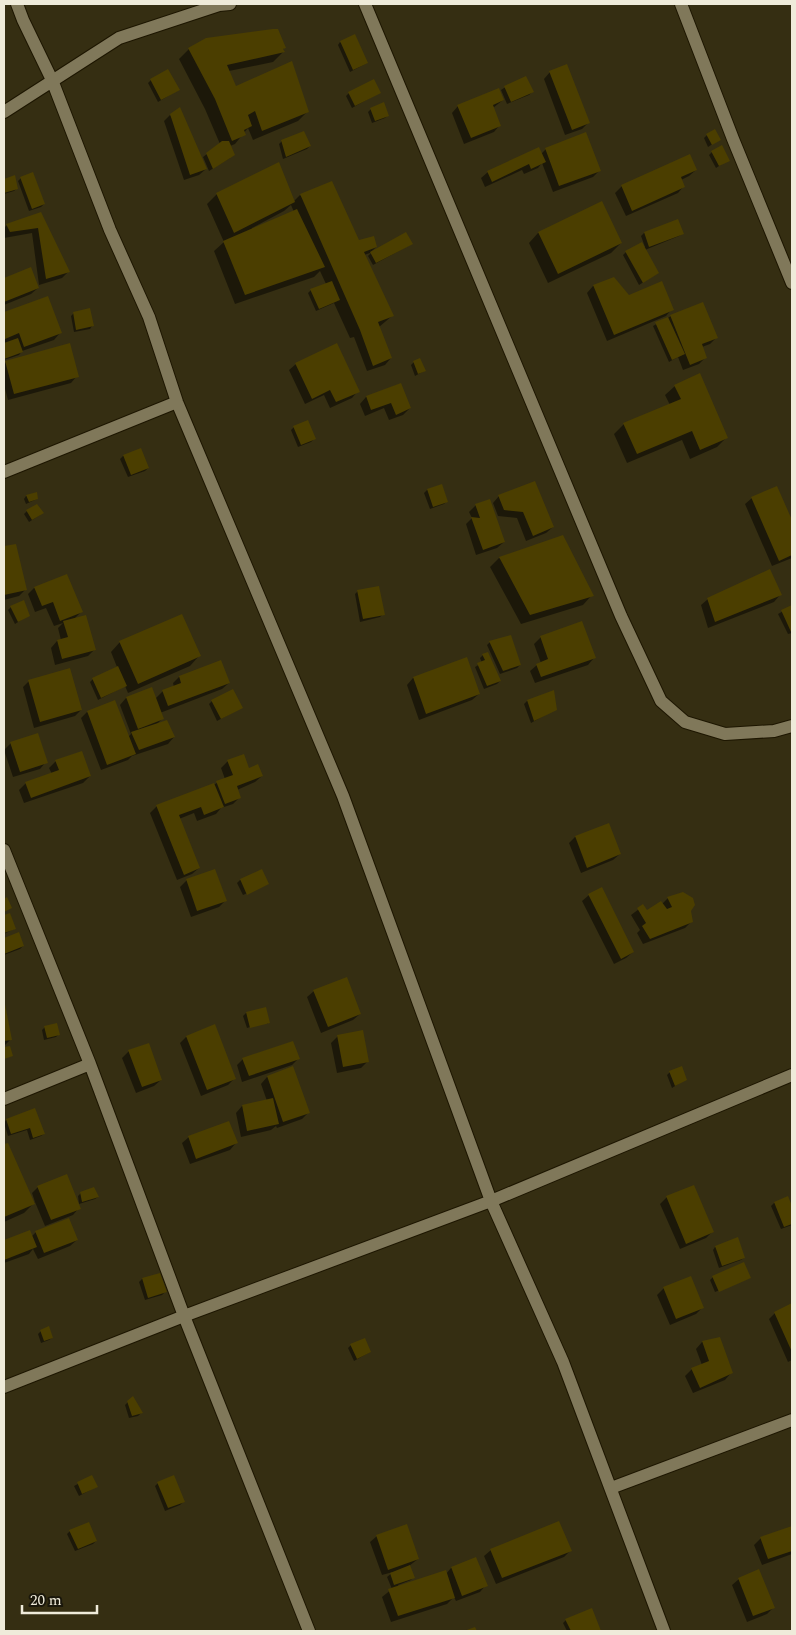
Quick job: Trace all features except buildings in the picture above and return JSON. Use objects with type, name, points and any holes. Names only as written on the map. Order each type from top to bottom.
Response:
[{"type":"street","points":[[17,4],[52,80],[110,230],[149,317],[177,402],[343,796],[491,1201],[563,1362],[664,1631]]},
{"type":"street","points":[[4,112],[119,38],[220,5],[230,4]]},
{"type":"street","points":[[365,4],[621,616],[660,701],[685,722],[725,734],[774,731],[792,726]]},
{"type":"street","points":[[680,4],[792,282]]},
{"type":"street","points":[[4,472],[177,402]]},
{"type":"street","points":[[4,850],[90,1064],[184,1316],[310,1631]]},
{"type":"street","points":[[4,1099],[90,1064]]},
{"type":"street","points":[[4,1388],[184,1316],[491,1201],[792,1075]]},
{"type":"street","points":[[611,1488],[792,1420]]}]
